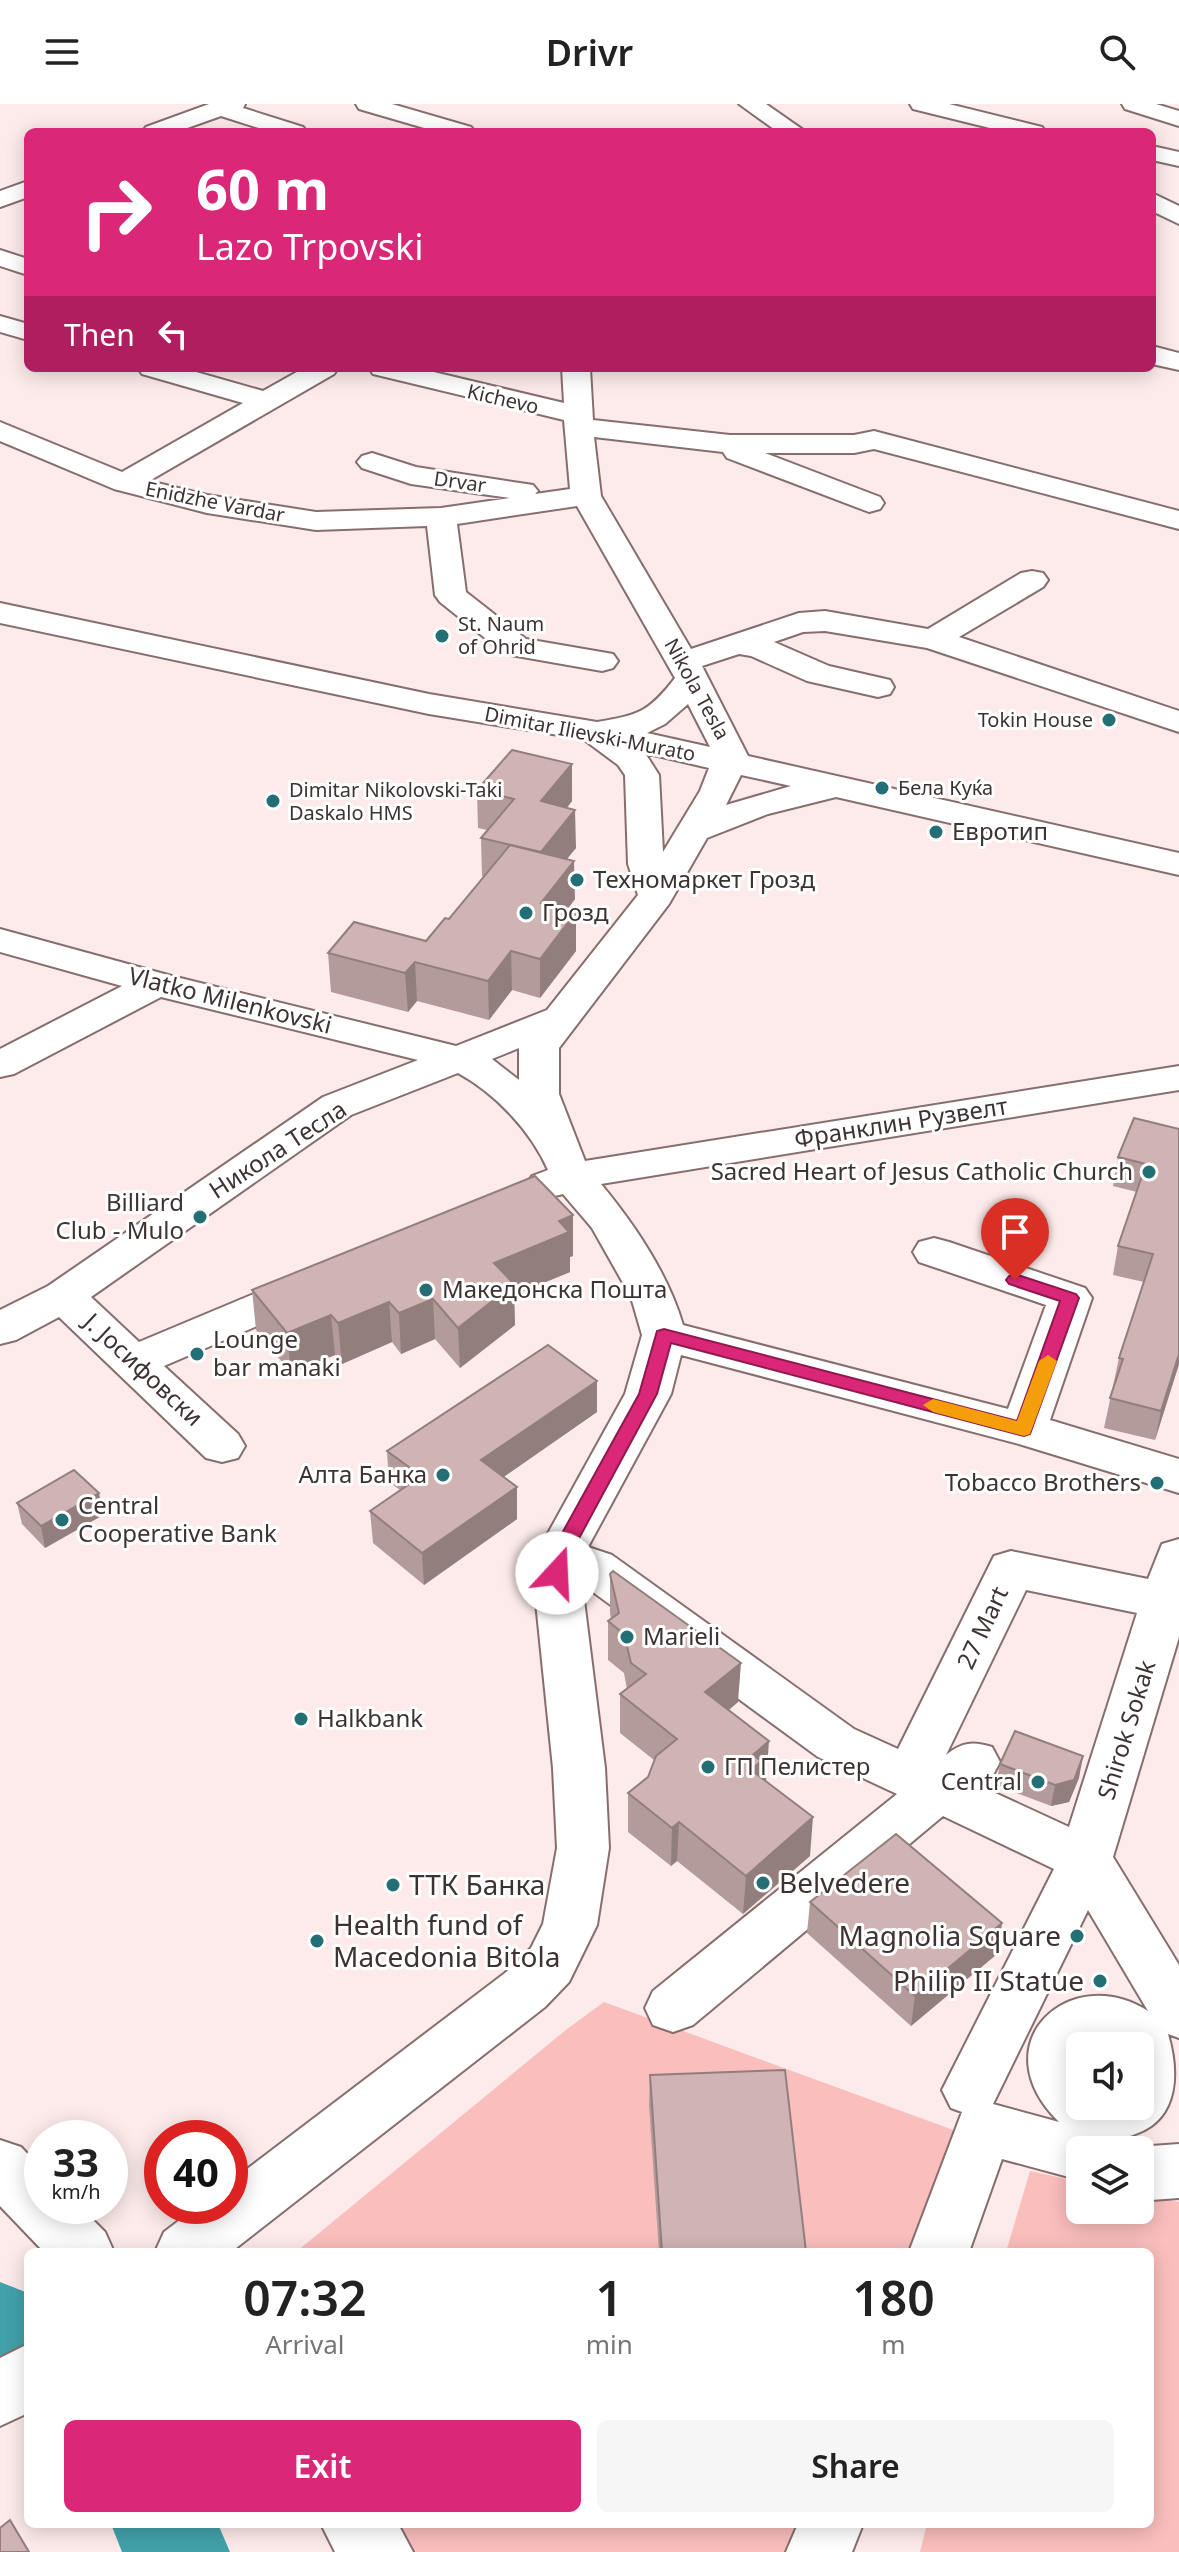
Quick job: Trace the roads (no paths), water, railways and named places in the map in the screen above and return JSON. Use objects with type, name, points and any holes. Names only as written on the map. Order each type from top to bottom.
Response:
[{"type":"street","points":[[367,104],[449,128]]},
{"type":"street","points":[[921,104],[1018,128]]},
{"type":"street","points":[[1133,104],[1179,119]]},
{"type":"street","points":[[895,105],[983,119]]},
{"type":"street","points":[[165,128],[226,106],[284,128]]},
{"type":"street","points":[[743,109],[785,128]]},
{"type":"street","points":[[1156,154],[1179,159]]},
{"type":"street","points":[[1156,184],[1179,198]]},
{"type":"street","points":[[0,201],[24,190]]},
{"type":"street","points":[[0,201],[24,207]]},
{"type":"street","points":[[1156,203],[1179,217]]},
{"type":"street","points":[[0,258],[24,266]]},
{"type":"street","points":[[0,324],[24,331]]},
{"type":"street","points":[[166,372],[266,401]]},
{"type":"street","points":[[124,483],[317,372]]},
{"type":"street","name":"Kichevo","points":[[398,372],[578,421],[730,444],[854,444],[874,440],[896,443],[1179,520]]},
{"type":"street","name":"Nikola Tesla","points":[[462,1059],[559,1019],[656,896],[730,763],[727,744],[586,496],[576,372]]},
{"type":"street","name":"Enidzhe Vardar","points":[[0,431],[124,483],[207,504],[316,521],[441,517],[586,496]]},
{"type":"street","points":[[730,444],[740,455],[869,503]]},
{"type":"street","name":"Drvar","points":[[372,462],[411,475],[535,493],[547,501]]},
{"type":"street","points":[[441,517],[451,595],[516,647],[602,661]]},
{"type":"street","points":[[933,639],[1032,580]]},
{"type":"street","name":"Dimitar Ilievski-Murato","points":[[0,613],[429,704],[588,730],[1179,864]]},
{"type":"street","points":[[588,730],[627,730],[650,722],[676,700],[687,670],[737,644],[811,621],[885,629],[933,639],[1179,722]]},
{"type":"street","points":[[737,644],[758,647],[819,674],[878,687]]},
{"type":"street","points":[[588,730],[631,758],[642,775],[646,864],[656,896]]},
{"type":"street","points":[[692,832],[745,808],[779,798],[838,789]]},
{"type":"street","name":"Vlatko Milenkovski","points":[[0,940],[156,984],[462,1059]]},
{"type":"street","points":[[0,1065],[156,984]]},
{"type":"street","points":[[559,1019],[539,1047],[539,1094],[563,1157]]},
{"type":"street","points":[[190,2248],[525,1990],[550,1965],[570,1925],[583,1848],[579,1768],[557,1573],[560,1555],[648,1394],[664,1335],[653,1297],[609,1221],[563,1157],[491,1075],[462,1059]]},
{"type":"street","name":"Никола Тесла","points":[[0,1329],[63,1296],[337,1106],[462,1059]]},
{"type":"street","name":"Франклин Рузвелт","points":[[512,1200],[563,1157],[747,1147],[1179,1078]]},
{"type":"street","points":[[934,1252],[1070,1298],[1024,1429]]},
{"type":"street","points":[[134,1361],[338,1274]]},
{"type":"street","name":"Ј. Јосифовски","points":[[63,1296],[222,1446]]},
{"type":"street","points":[[664,1335],[1024,1429],[1179,1476]]},
{"type":"street","points":[[560,1555],[595,1568],[836,1743],[937,1768],[1094,1835],[1172,2039],[1161,2066],[1159,2090],[1142,2108],[1126,2136],[1066,2093],[1057,2079],[1053,2064],[1054,2049],[1072,2027],[1103,2020],[1172,2039]]},
{"type":"street","name":"27 Mart","points":[[937,1768],[1011,1569],[1174,1583]]},
{"type":"street","name":"Shirok Sokak","points":[[978,2109],[1003,2028],[1094,1835],[1174,1583]]},
{"type":"street","points":[[673,2008],[751,1941],[937,1768]]},
{"type":"street","points":[[1003,2028],[1054,2049]]},
{"type":"street","points":[[940,2248],[978,2109],[1066,2148]]},
{"type":"street","points":[[0,2166],[80,2248]]},
{"type":"street","points":[[0,2396],[24,2377]]},
{"type":"street","points":[[357,2528],[380,2552]]},
{"type":"street","points":[[819,2552],[829,2528]]},
{"type":"waterway","points":[[0,2326],[24,2356]]},
{"type":"waterway","points":[[162,2528],[181,2552]]},
{"type":"place","name":"St. Naum of Ohrid","points":[[442,636]]},
{"type":"place","name":"Tokin House","points":[[1109,720]]},
{"type":"place","name":"Бела Куќа","points":[[882,788]]},
{"type":"place","name":"Dimitar Nikolovski-Taki Daskalo HMS","points":[[273,801]]},
{"type":"place","name":"Евротип","points":[[936,832]]},
{"type":"place","name":"Техномаркет Грозд","points":[[577,880]]},
{"type":"place","name":"Грозд","points":[[526,913]]},
{"type":"place","name":"Sacred Heart of Jesus Catholic Church","points":[[1149,1172]]},
{"type":"place","name":"Billiard Club - Mulo","points":[[200,1217]]},
{"type":"place","name":"Македонска Пошта","points":[[426,1290]]},
{"type":"place","name":"Lounge bar manaki","points":[[197,1354]]},
{"type":"place","name":"Алта Банка","points":[[443,1475]]},
{"type":"place","name":"Tobacco Brothers","points":[[1157,1483]]},
{"type":"place","name":"Central Cooperative Bank","points":[[62,1520]]},
{"type":"place","name":"Marieli","points":[[627,1637]]},
{"type":"place","name":"Halkbank","points":[[301,1719]]},
{"type":"place","name":"ГП Пелистер","points":[[708,1767]]},
{"type":"place","name":"Central","points":[[1038,1782]]},
{"type":"place","name":"Belvedere","points":[[763,1883]]},
{"type":"place","name":"ТТК Банка","points":[[393,1885]]},
{"type":"place","name":"Magnolia Square","points":[[1077,1936]]},
{"type":"place","name":"Health fund of Macedonia Bitola","points":[[317,1941]]},
{"type":"place","name":"Philip II Statue","points":[[1100,1981]]}]
